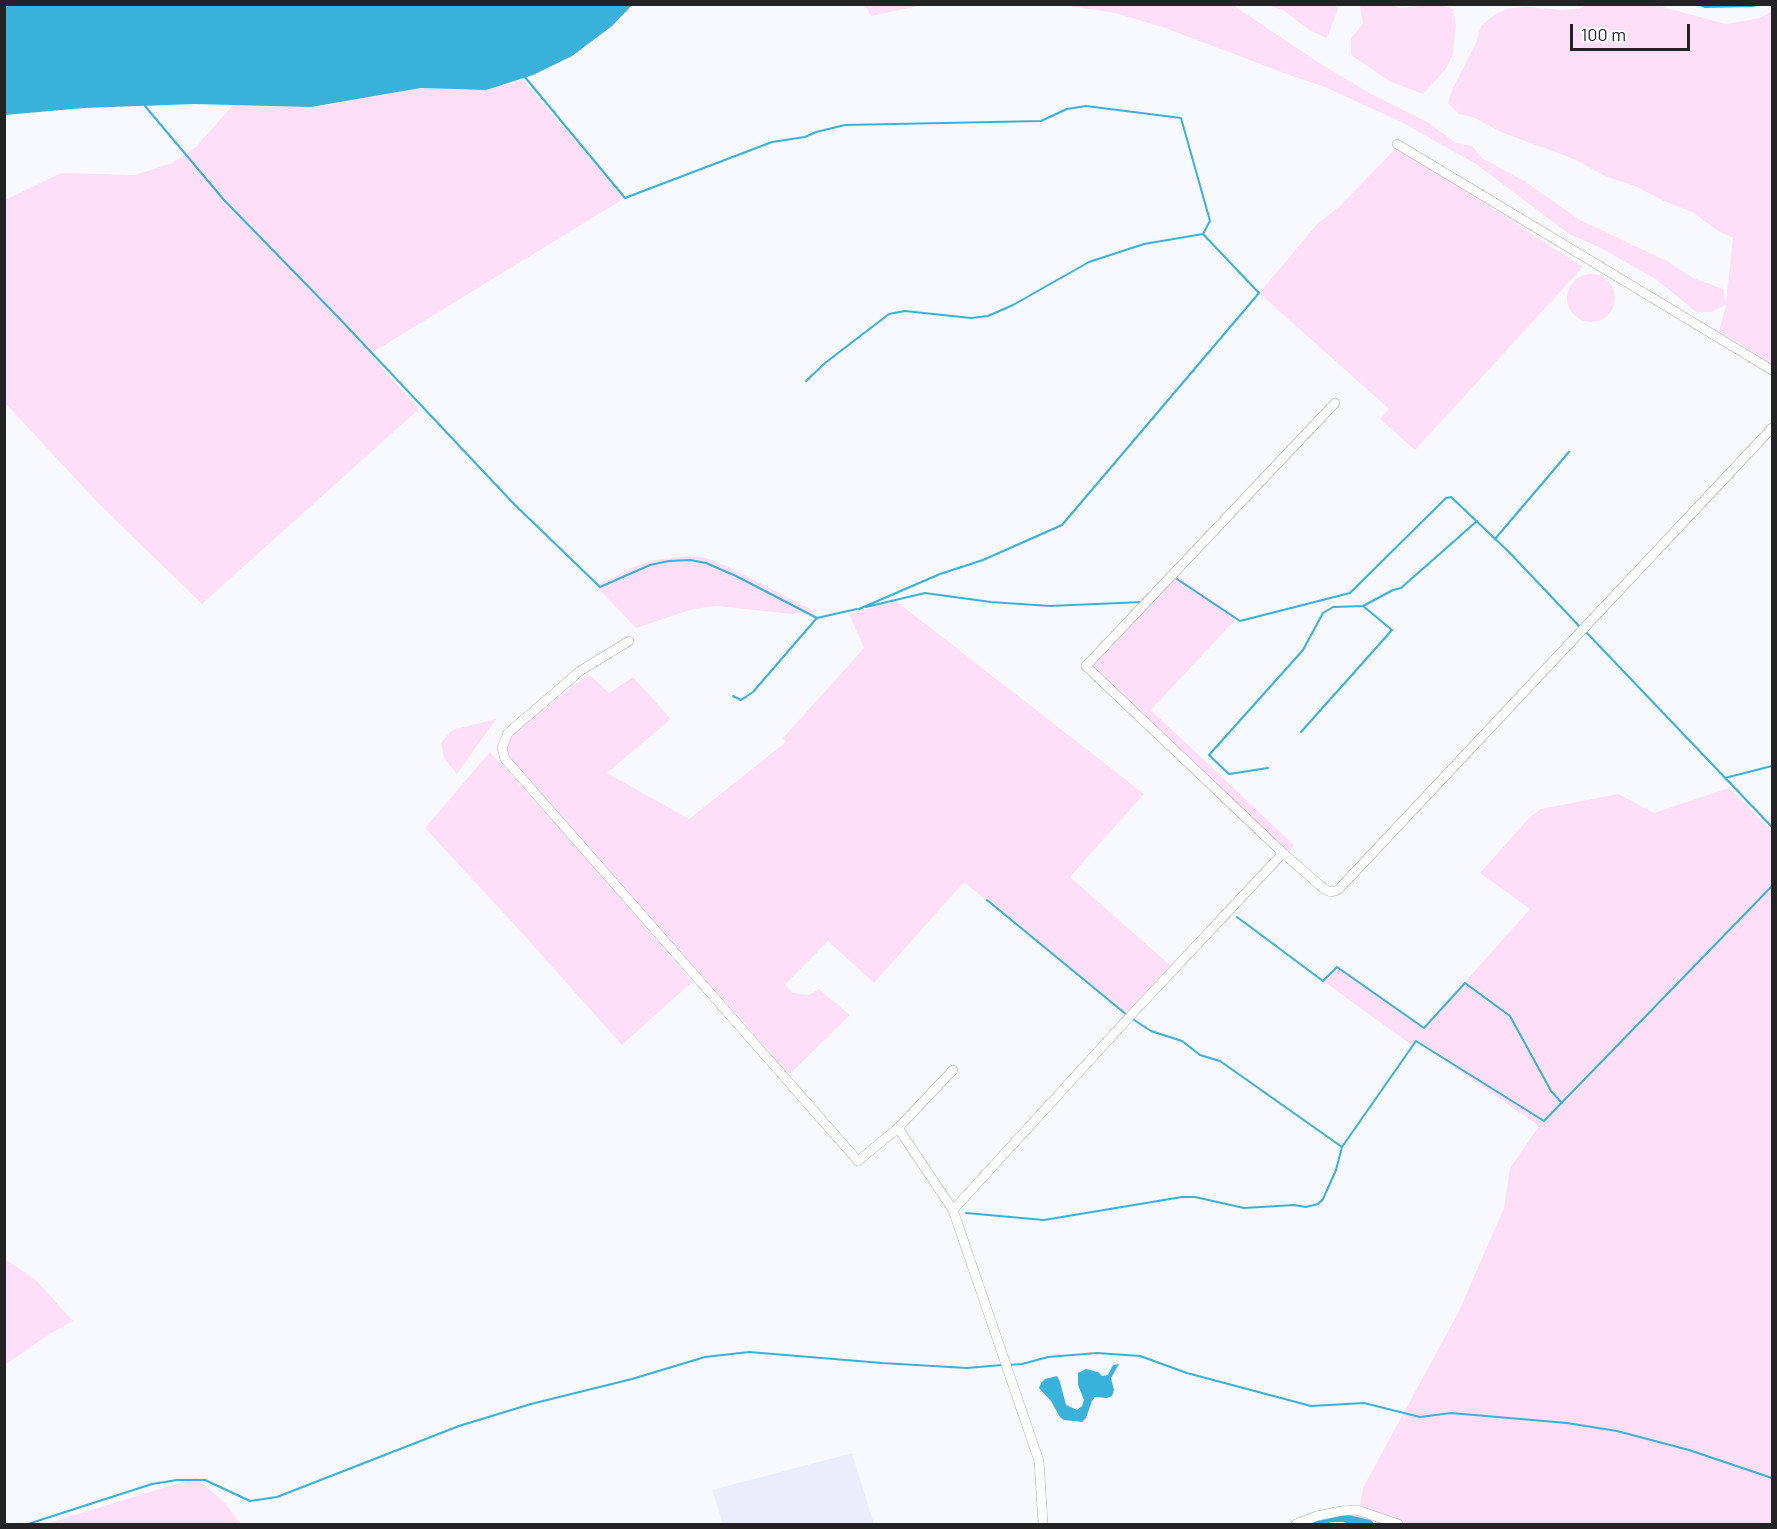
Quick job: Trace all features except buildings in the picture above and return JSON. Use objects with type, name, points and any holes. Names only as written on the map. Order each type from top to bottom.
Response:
[{"type":"street","points":[[1397,144],[1773,370]]},
{"type":"street","points":[[1335,403],[1086,666],[1283,853],[1324,889],[1331,892],[1338,890],[1773,428]]},
{"type":"street","points":[[629,641],[580,671],[508,733],[502,748],[505,759],[858,1161],[898,1128],[953,1070]]},
{"type":"street","points":[[953,1210],[1140,1005],[1283,853]]},
{"type":"street","points":[[898,1128],[953,1210],[1039,1461],[1043,1524]]},
{"type":"street","points":[[1296,1524],[1341,1510],[1357,1510],[1398,1524]]},
{"type":"shaded area","points":[[1439,4],[1453,9],[1456,25],[1453,54],[1446,69],[1423,94],[1391,82],[1351,55],[1351,38],[1363,24],[1360,7],[1362,5],[1392,5],[1400,8]]},
{"type":"shaded area","points":[[865,5],[923,5],[871,16]]},
{"type":"shaded area","points":[[1064,5],[1233,5],[1316,61],[1371,94],[1429,123],[1456,143],[1472,146],[1482,158],[1526,182],[1580,220],[1667,261],[1693,278],[1723,289],[1726,302],[1733,238],[1718,231],[1692,212],[1635,186],[1605,176],[1576,160],[1501,132],[1475,118],[1459,114],[1448,103],[1453,88],[1476,43],[1481,26],[1494,15],[1509,8],[1562,10],[1579,9],[1586,5],[1655,5],[1726,24],[1760,18],[1772,11],[1772,364],[1719,331],[1726,305],[1712,312],[1696,312],[1657,280],[1601,248],[1569,234],[1476,164],[1403,123],[1325,87],[1165,28],[1115,13]]},
{"type":"shaded area","points":[[1268,5],[1337,5],[1338,9],[1327,38],[1309,30],[1283,10]]},
{"type":"shaded area","points":[[522,79],[625,198],[370,354],[419,409],[202,604],[100,505],[5,403],[5,200],[61,173],[135,175],[172,163],[197,146],[233,105],[323,106],[421,88],[462,90],[511,84]]},
{"type":"shaded area","points":[[1397,147],[1583,267],[1415,450],[1380,419],[1389,409],[1259,293],[1318,223],[1339,207]]},
{"type":"shaded area","points":[[1591,274],[1608,281],[1615,298],[1608,315],[1591,322],[1574,315],[1567,298],[1574,281]]},
{"type":"shaded area","points":[[688,556],[706,558],[729,567],[816,612],[791,614],[717,606],[693,609],[636,628],[596,586],[633,567],[654,560]]},
{"type":"shaded area","points":[[1177,576],[1238,617],[1151,710],[1294,845],[1289,853],[1092,664]]},
{"type":"shaded area","points":[[896,601],[1144,794],[1070,877],[1171,966],[1127,1013],[964,882],[874,983],[828,941],[785,985],[793,993],[809,995],[819,989],[850,1015],[790,1074],[508,758],[509,739],[515,731],[589,674],[609,693],[633,677],[671,719],[607,773],[689,819],[786,742],[783,738],[864,648],[849,614]]},
{"type":"shaded area","points":[[496,719],[457,774],[444,758],[441,743],[452,730]]},
{"type":"shaded area","points":[[490,752],[589,861],[692,982],[622,1045],[425,828]]},
{"type":"shaded area","points":[[1729,788],[1772,831],[1772,1524],[1356,1524],[1363,1488],[1459,1311],[1504,1208],[1510,1168],[1539,1126],[1416,1041],[1413,1046],[1323,981],[1337,967],[1424,1028],[1530,909],[1480,873],[1529,818],[1541,809],[1618,794],[1654,813]]},
{"type":"shaded area","points":[[5,1259],[36,1280],[73,1321],[48,1335],[5,1365]]},
{"type":"shaded area","points":[[852,1453],[874,1524],[723,1524],[712,1490]]},
{"type":"shaded area","points":[[196,1478],[224,1502],[241,1524],[45,1524]]},
{"type":"water","points":[[5,4],[632,5],[612,26],[572,56],[533,75],[486,90],[421,88],[311,107],[194,104],[84,108],[5,115]]},
{"type":"water","points":[[1119,1364],[1111,1378],[1114,1390],[1112,1396],[1095,1397],[1082,1422],[1064,1420],[1060,1417],[1051,1401],[1039,1388],[1045,1379],[1057,1376],[1066,1405],[1077,1410],[1082,1406],[1084,1400],[1078,1385],[1078,1373],[1086,1369],[1098,1372],[1102,1376],[1108,1375],[1113,1365]]},
{"type":"waterway","points":[[1698,4],[1705,7],[1758,4]]},
{"type":"waterway","points":[[524,76],[625,198],[772,142],[805,137],[845,125],[1041,121],[1067,109],[1086,106],[1181,118],[1210,221],[1203,234],[1259,293],[1062,525],[983,560],[940,574],[859,609]]},
{"type":"waterway","points":[[145,106],[224,200],[514,504],[600,587],[650,565],[690,560],[706,563],[736,576],[817,618],[857,609]]},
{"type":"waterway","points":[[806,381],[825,363],[889,314],[905,311],[971,318],[988,316],[1013,305],[1089,262],[1144,244],[1203,234]]},
{"type":"waterway","points":[[1495,539],[1569,452]]},
{"type":"waterway","points":[[1177,579],[1240,621],[1350,593],[1446,498],[1451,497],[1509,552],[1581,628]]},
{"type":"waterway","points":[[1268,768],[1229,774],[1209,755],[1303,650],[1323,613],[1333,607],[1363,606],[1401,588],[1477,521]]},
{"type":"waterway","points":[[866,607],[925,593],[991,602],[1050,606],[1142,602]]},
{"type":"waterway","points":[[1301,732],[1392,630],[1363,606]]},
{"type":"waterway","points":[[733,696],[741,700],[753,692],[816,619]]},
{"type":"waterway","points":[[1586,632],[1772,827]]},
{"type":"waterway","points":[[1725,778],[1772,766]]},
{"type":"waterway","points":[[1131,1018],[1151,1031],[1182,1041],[1200,1055],[1220,1061],[1342,1147],[1416,1041],[1544,1121],[1772,886]]},
{"type":"waterway","points":[[987,900],[1127,1015]]},
{"type":"waterway","points":[[1237,917],[1323,981],[1337,967],[1424,1028],[1465,983],[1510,1016],[1551,1091],[1562,1103]]},
{"type":"waterway","points":[[966,1213],[1044,1220],[1182,1197],[1195,1197],[1244,1208],[1294,1205],[1306,1207],[1318,1204],[1323,1199],[1336,1170],[1342,1147]]},
{"type":"waterway","points":[[28,1524],[152,1484],[177,1480],[205,1480],[250,1501],[277,1497],[459,1426],[705,1357],[749,1352],[967,1368],[1002,1365]]},
{"type":"waterway","points":[[1008,1365],[1048,1357],[1097,1353],[1140,1356],[1187,1373],[1311,1406],[1364,1403],[1420,1417],[1451,1413],[1567,1423],[1617,1431],[1689,1450],[1772,1478]]},
{"type":"waterway","points":[[1313,1524],[1331,1518],[1344,1518],[1369,1524]]}]
